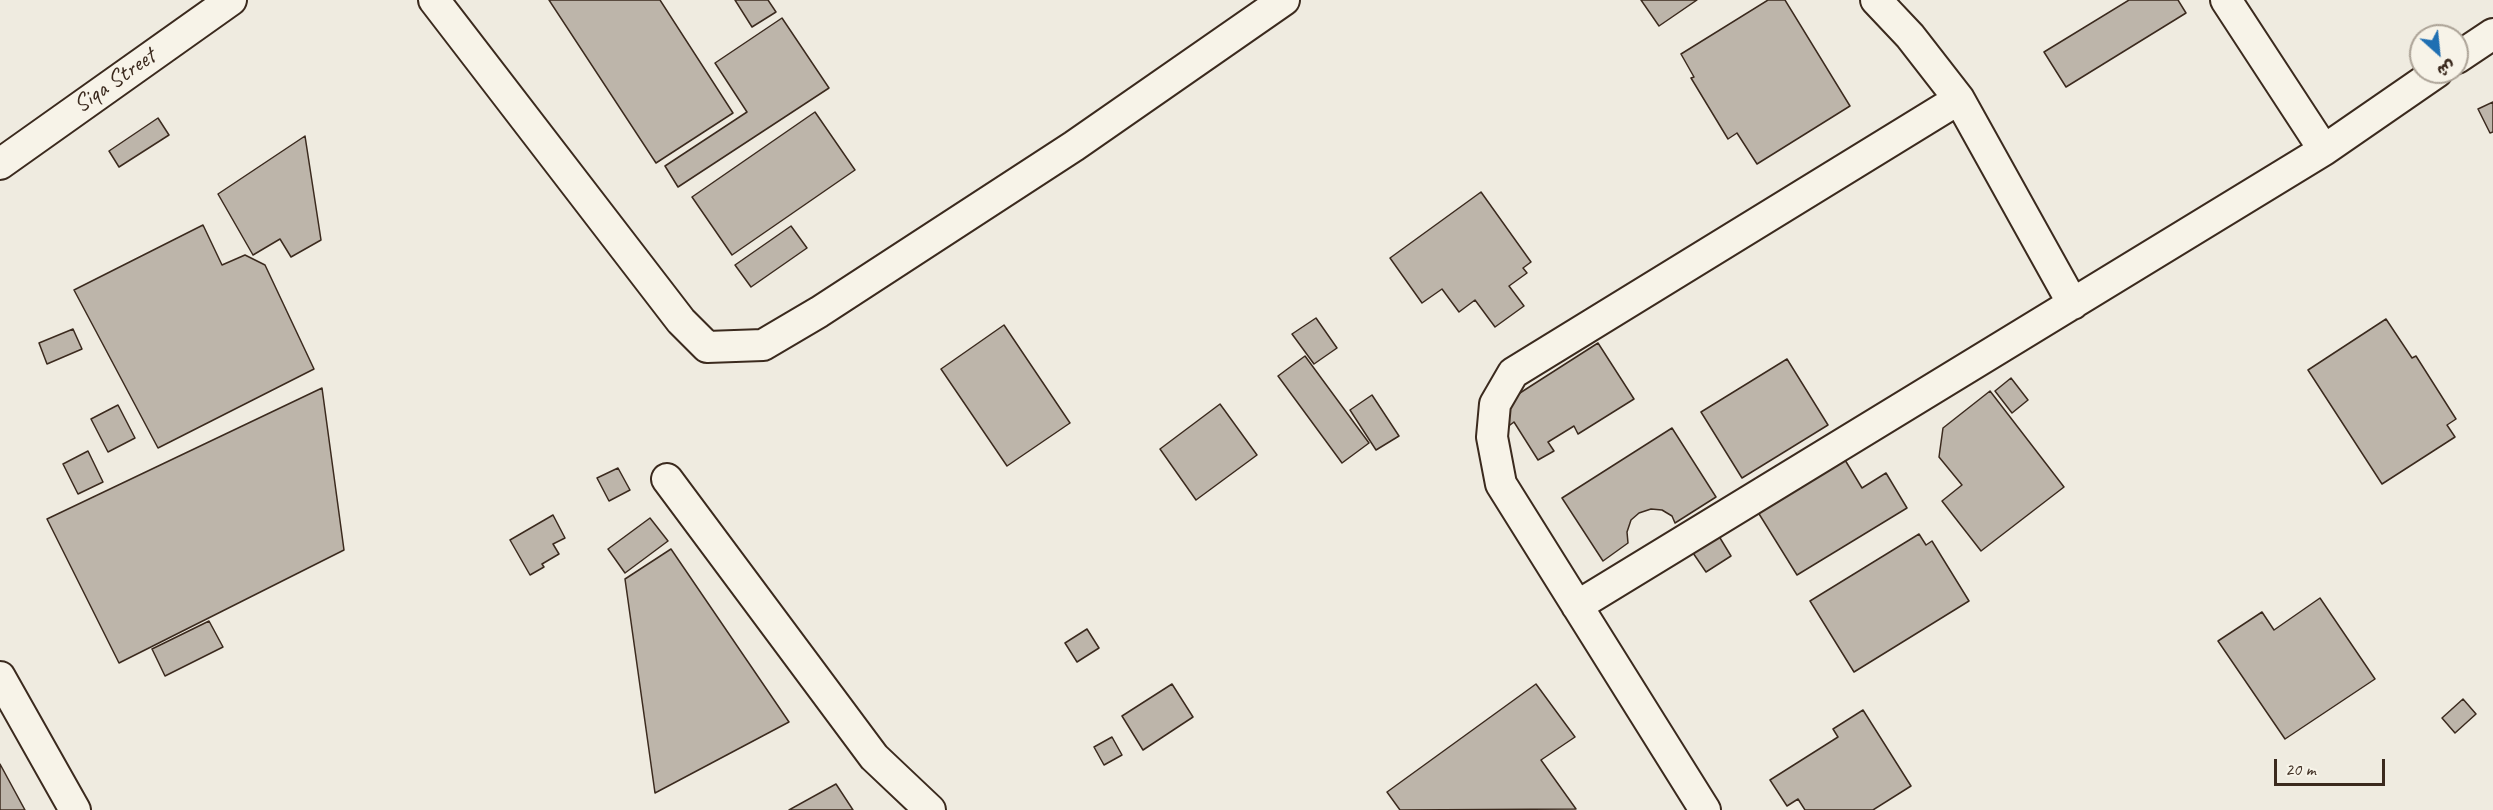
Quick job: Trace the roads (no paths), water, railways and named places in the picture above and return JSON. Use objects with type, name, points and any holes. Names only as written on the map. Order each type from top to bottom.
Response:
[{"type":"street","name":"Siqa Street","points":[[0,164],[231,0]]},
{"type":"street","points":[[434,0],[681,321],[707,347],[763,345],[819,312],[1074,146],[1284,0]]},
{"type":"street","points":[[1876,0],[1910,36],[1959,99],[2073,304]]},
{"type":"street","points":[[2226,0],[2324,150]]},
{"type":"street","points":[[2469,50],[2493,34]]},
{"type":"street","points":[[1577,606],[2324,150],[2420,84]]},
{"type":"street","points":[[1705,810],[1501,484],[1492,436],[1495,404],[1513,373],[1959,99]]},
{"type":"street","points":[[667,479],[874,757],[930,810]]},
{"type":"street","points":[[0,677],[75,810]]}]
